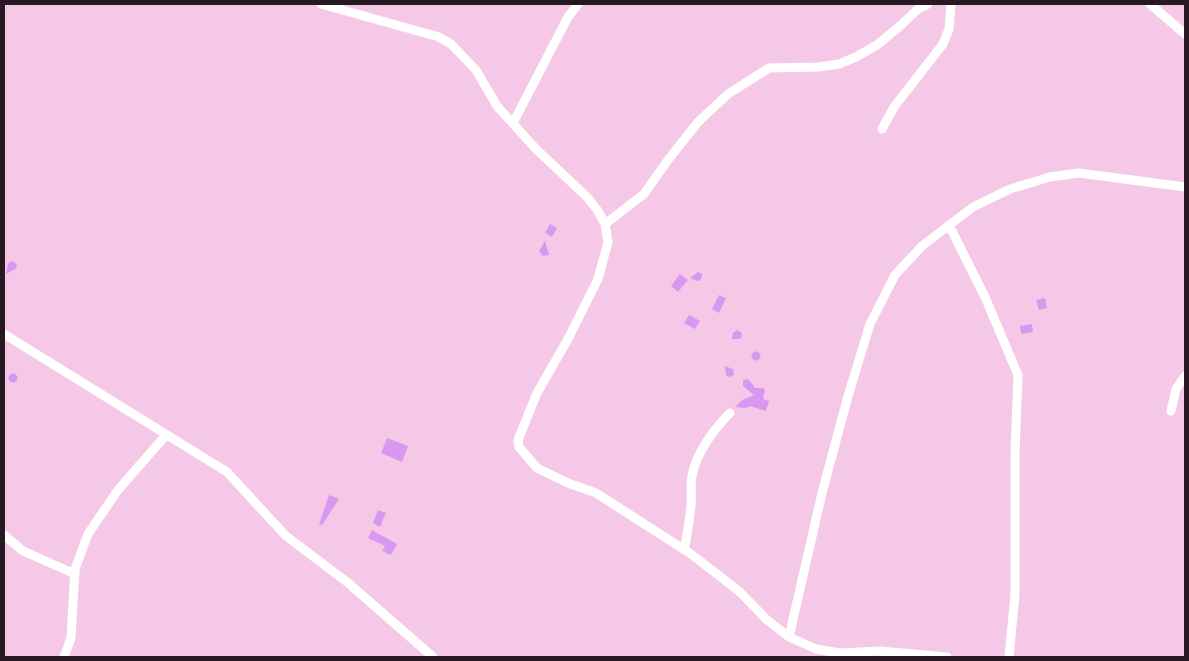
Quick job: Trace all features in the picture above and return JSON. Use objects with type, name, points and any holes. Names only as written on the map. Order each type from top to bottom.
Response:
[{"type":"street","points":[[321,4],[439,37],[451,44],[476,70],[497,106],[536,149],[587,197],[605,224],[608,242],[598,279],[568,339],[537,393],[518,440],[519,446],[537,468],[568,483],[596,492],[684,550],[740,592],[766,619],[789,637],[816,649],[840,653],[880,651],[947,657]]},
{"type":"street","points":[[513,123],[568,18],[578,4]]},
{"type":"street","points":[[605,224],[644,194],[698,122],[728,94],[769,68],[818,67],[839,64],[856,57],[877,45],[918,9],[928,4]]},
{"type":"street","points":[[882,129],[894,107],[943,44],[949,29],[952,4]]},
{"type":"street","points":[[1150,4],[1185,34]]},
{"type":"street","points":[[789,637],[848,396],[870,324],[895,276],[922,246],[973,207],[1010,189],[1050,176],[1079,173],[1185,187]]},
{"type":"street","points":[[949,225],[985,297],[1018,374],[1015,452],[1015,595],[1009,657]]},
{"type":"street","points":[[4,334],[227,472],[286,536],[347,582],[433,657]]},
{"type":"street","points":[[1170,411],[1176,389],[1185,376]]},
{"type":"street","points":[[684,550],[691,503],[692,476],[702,451],[716,427],[730,413]]},
{"type":"street","points":[[64,657],[71,638],[75,569],[88,534],[118,490],[166,435]]},
{"type":"street","points":[[4,535],[23,551],[75,574]]},
{"type":"building","points":[[550,224],[557,228],[552,237],[545,233]]},
{"type":"building","points":[[545,241],[549,255],[543,256],[539,251]]},
{"type":"building","points":[[11,261],[16,263],[17,268],[6,274],[8,264]]},
{"type":"building","points":[[698,272],[702,274],[701,280],[697,281],[690,278]]},
{"type":"building","points":[[680,274],[688,280],[678,292],[671,286]]},
{"type":"building","points":[[719,295],[726,298],[719,313],[712,309]]},
{"type":"building","points":[[1045,298],[1047,308],[1039,310],[1036,300]]},
{"type":"building","points":[[689,315],[700,321],[695,329],[684,323]]},
{"type":"building","points":[[1032,324],[1033,332],[1021,334],[1020,326]]},
{"type":"building","points":[[737,330],[742,333],[741,338],[732,339],[733,333]]},
{"type":"building","points":[[756,352],[760,356],[756,360],[752,356]]},
{"type":"building","points":[[725,366],[733,369],[734,375],[729,377],[726,375]]},
{"type":"building","points":[[13,373],[18,378],[13,383],[8,378]]},
{"type":"building","points":[[747,379],[755,388],[765,389],[763,399],[769,401],[766,411],[750,406],[745,408],[735,407],[742,400],[754,395],[743,386],[743,380]]},
{"type":"building","points":[[387,438],[408,446],[402,462],[381,453]]},
{"type":"building","points":[[329,495],[339,499],[322,525],[319,524]]},
{"type":"building","points":[[378,510],[386,513],[380,527],[373,523]]},
{"type":"building","points":[[372,530],[397,544],[391,555],[382,551],[385,546],[368,538]]}]
